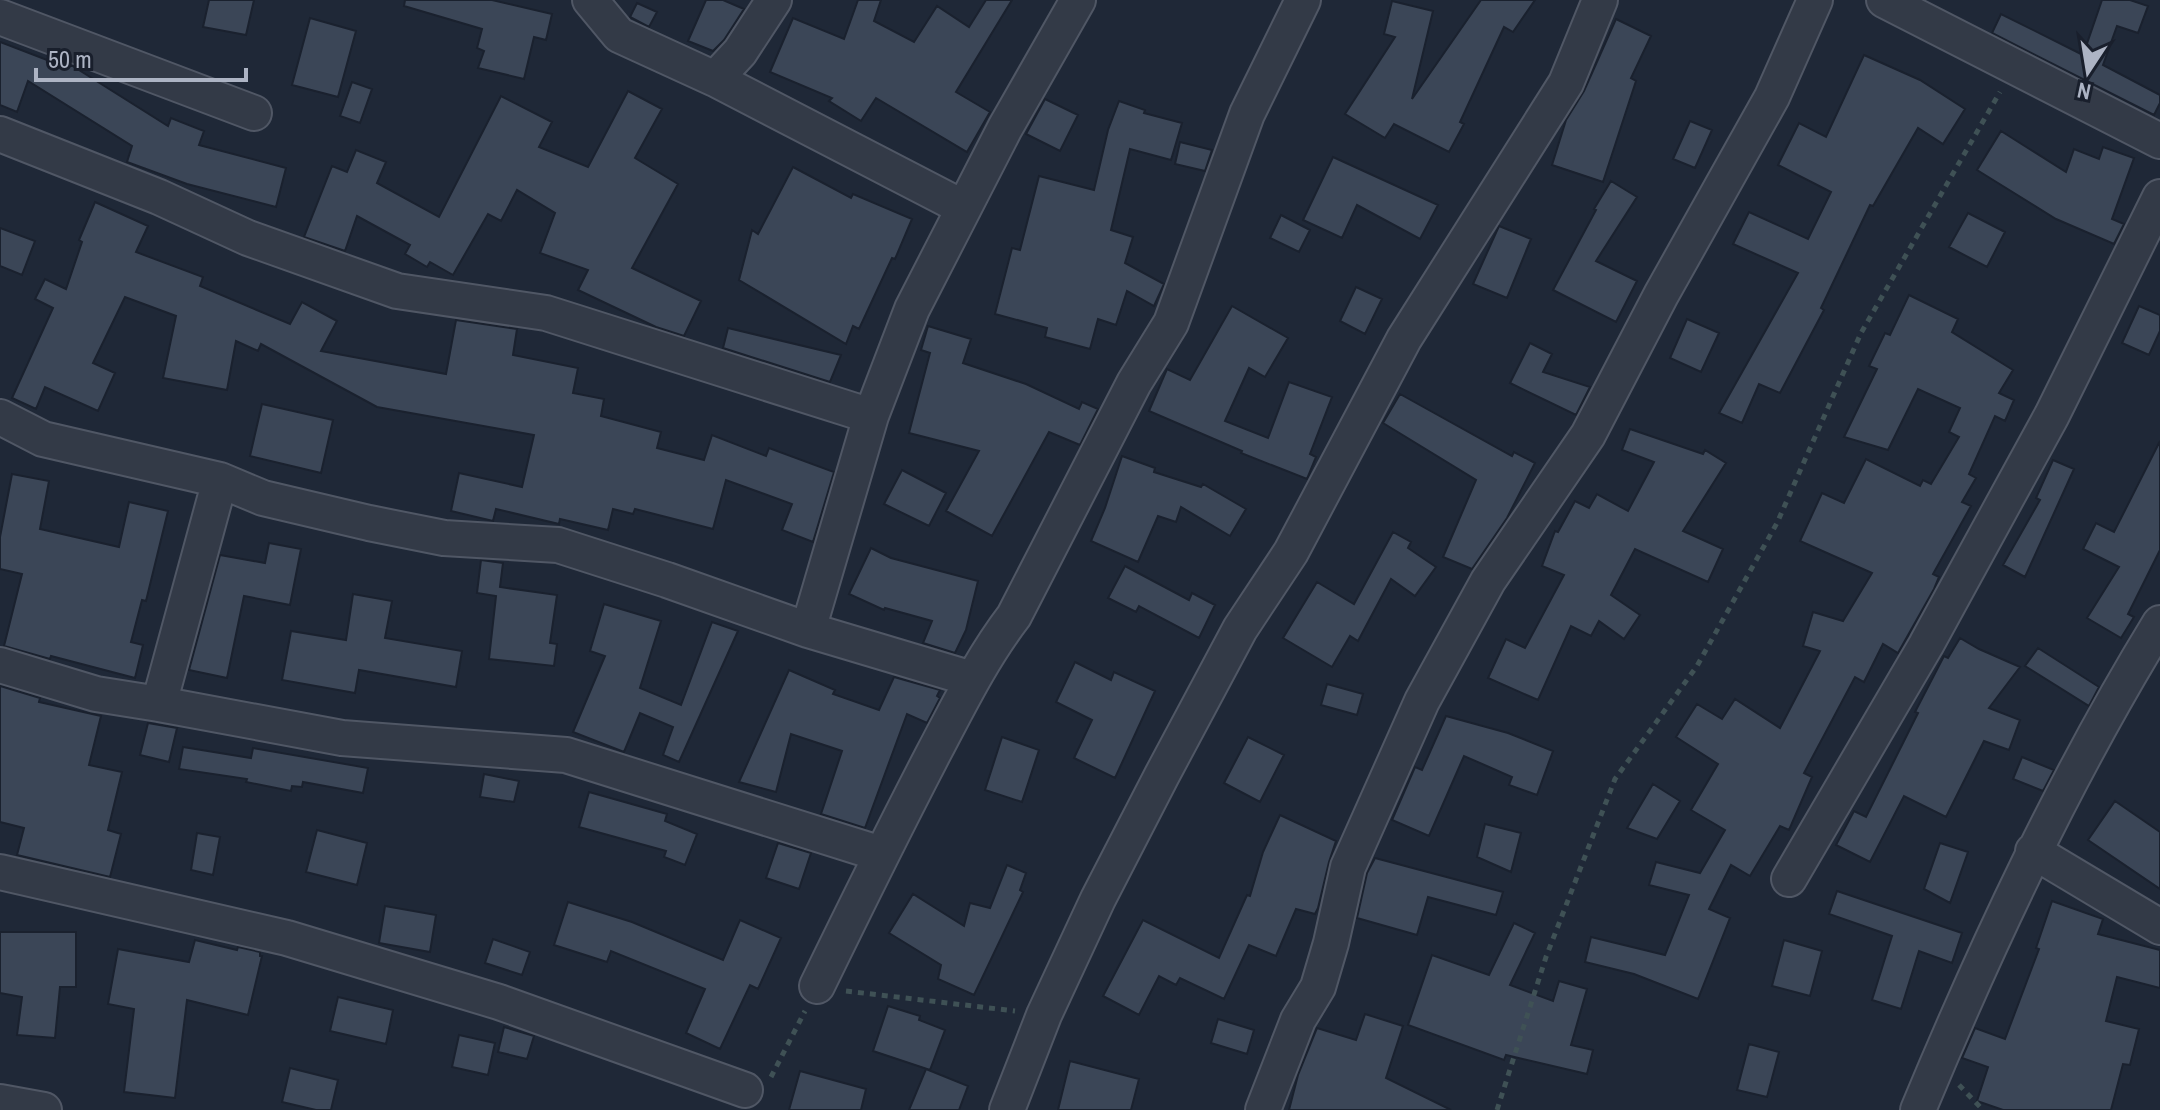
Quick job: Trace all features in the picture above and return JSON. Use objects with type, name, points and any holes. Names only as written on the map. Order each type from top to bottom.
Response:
[{"type":"street","points":[[590,0],[619,35],[715,79],[964,208]]},
{"type":"street","points":[[715,79],[740,52],[774,0]]},
{"type":"street","points":[[808,630],[871,416],[912,309],[1005,128],[1078,0]]},
{"type":"street","points":[[817,986],[972,679],[990,646],[1014,616],[1134,383],[1171,323],[1247,114],[1303,0]]},
{"type":"street","points":[[1007,1110],[1044,1015],[1098,899],[1240,629],[1291,552],[1404,339],[1566,83],[1600,0]]},
{"type":"street","points":[[1263,1110],[1298,1020],[1318,987],[1348,867],[1422,701],[1488,581],[1588,435],[1661,295],[1772,97],[1815,0]]},
{"type":"street","points":[[1884,0],[2160,141]]},
{"type":"street","points":[[0,17],[254,113]]},
{"type":"street","points":[[0,134],[159,197],[248,238],[397,291],[546,313],[871,416]]},
{"type":"street","points":[[1789,879],[1926,645],[2037,442],[2160,197]]},
{"type":"street","points":[[0,417],[43,439],[220,480],[263,498],[444,538],[558,545],[808,630],[972,679]]},
{"type":"street","points":[[159,704],[220,480]]},
{"type":"street","points":[[1918,1110],[2033,851],[2113,700],[2160,623]]},
{"type":"street","points":[[0,665],[96,694],[342,738],[566,755],[881,854]]},
{"type":"street","points":[[2033,851],[2160,927]]},
{"type":"street","points":[[0,872],[287,938],[499,1002],[745,1090]]},
{"type":"street","points":[[0,1102],[44,1110]]},
{"type":"path","points":[[1497,1110],[1546,957],[1615,779],[1697,666],[1777,523],[1861,333],[2014,67]]},
{"type":"path","points":[[745,1090],[762,1086],[774,1073],[817,986],[1044,1015]]},
{"type":"building","points":[[209,0],[254,0],[246,35],[203,27]]},
{"type":"building","points":[[405,0],[492,0],[552,14],[546,40],[534,37],[524,79],[478,68],[484,51],[477,48],[482,29],[404,6]]},
{"type":"building","points":[[706,0],[723,0],[744,9],[713,51],[688,41]]},
{"type":"building","points":[[858,0],[881,0],[874,21],[914,42],[937,6],[969,27],[986,0],[1012,0],[956,92],[990,112],[967,152],[876,98],[861,121],[829,101],[832,98],[770,72],[793,18],[844,39]]},
{"type":"building","points":[[1481,0],[1535,0],[1513,32],[1504,27],[1460,122],[1464,124],[1449,152],[1394,124],[1385,138],[1345,114],[1395,37],[1384,34],[1392,1],[1433,11],[1412,99]]},
{"type":"building","points":[[2102,0],[2130,0],[2148,6],[2138,33],[2117,26],[2103,65],[2160,95],[2154,115],[1992,33],[2001,14],[2083,55]]},
{"type":"building","points":[[637,3],[657,12],[649,27],[630,17]]},
{"type":"building","points":[[310,18],[356,31],[338,97],[292,85]]},
{"type":"building","points":[[1616,19],[1651,36],[1631,78],[1636,81],[1603,182],[1552,165],[1566,120],[1584,91]]},
{"type":"building","points":[[0,42],[68,68],[71,65],[168,126],[171,118],[204,131],[199,145],[286,168],[276,207],[187,184],[127,162],[132,146],[28,81],[17,112],[0,105]]},
{"type":"building","points":[[1864,55],[1920,80],[1965,109],[1943,144],[1918,128],[1873,206],[1870,205],[1821,308],[1824,310],[1780,393],[1759,384],[1742,423],[1719,413],[1798,273],[1733,244],[1749,212],[1808,239],[1831,192],[1778,165],[1799,123],[1826,137]]},
{"type":"building","points":[[352,82],[372,89],[360,123],[340,116]]},
{"type":"building","points":[[628,91],[662,109],[635,158],[678,184],[632,268],[701,301],[684,336],[656,327],[578,290],[588,270],[540,253],[555,213],[517,190],[501,221],[488,214],[453,275],[430,262],[427,267],[405,254],[410,245],[357,216],[345,251],[304,237],[332,166],[347,172],[356,150],[386,162],[377,183],[439,217],[501,96],[552,122],[539,147],[588,167]]},
{"type":"building","points":[[1045,99],[1078,115],[1060,151],[1026,134]]},
{"type":"building","points":[[1119,101],[1145,110],[1144,113],[1182,123],[1171,160],[1130,149],[1111,230],[1133,237],[1125,263],[1164,284],[1154,306],[1127,291],[1116,325],[1098,319],[1090,349],[1045,337],[1047,328],[995,314],[1012,248],[1020,250],[1039,176],[1094,190],[1108,130]]},
{"type":"building","points":[[1690,121],[1712,130],[1695,168],[1673,159]]},
{"type":"building","points":[[2001,131],[2066,172],[2074,149],[2099,159],[2103,147],[2134,158],[2112,219],[2124,224],[2114,244],[2056,219],[1977,170]]},
{"type":"building","points":[[1180,142],[1212,150],[1205,171],[1175,164]]},
{"type":"building","points":[[1333,157],[1438,205],[1420,239],[1357,205],[1342,238],[1303,220]]},
{"type":"building","points":[[793,167],[851,198],[853,194],[912,219],[859,329],[853,326],[846,344],[739,280],[752,230],[758,234]]},
{"type":"building","points":[[1611,181],[1637,197],[1596,261],[1637,281],[1616,322],[1553,290]]},
{"type":"building","points":[[95,202],[148,226],[136,252],[203,277],[200,286],[290,324],[302,302],[337,321],[321,351],[446,374],[456,320],[517,329],[513,355],[578,368],[573,393],[604,399],[601,416],[661,432],[657,448],[704,460],[712,435],[766,456],[769,448],[834,472],[813,542],[782,530],[792,504],[726,480],[713,529],[635,509],[633,514],[613,509],[608,530],[560,519],[559,524],[496,509],[493,521],[451,511],[459,473],[522,487],[534,435],[377,407],[261,344],[258,351],[236,341],[227,390],[163,378],[176,316],[125,297],[93,363],[115,373],[98,411],[45,387],[36,409],[12,398],[53,308],[35,299],[45,279],[66,289],[82,242],[79,240]]},
{"type":"building","points":[[1968,213],[2005,232],[1987,267],[1949,247]]},
{"type":"building","points":[[1281,215],[1310,230],[1299,252],[1270,238]]},
{"type":"building","points":[[1499,226],[1531,239],[1507,298],[1473,284]]},
{"type":"building","points":[[0,228],[35,241],[22,275],[0,266]]},
{"type":"building","points":[[1356,287],[1382,299],[1365,334],[1340,321]]},
{"type":"building","points":[[1909,295],[1958,319],[1952,332],[2013,370],[1999,393],[2014,400],[2005,421],[1995,416],[1969,474],[1976,478],[1962,502],[1971,506],[1933,574],[1939,577],[1934,589],[1898,653],[1883,644],[1864,682],[1855,677],[1804,773],[1812,777],[1789,830],[1780,826],[1750,876],[1731,865],[1709,909],[1730,918],[1698,999],[1634,974],[1585,962],[1591,937],[1665,955],[1689,895],[1649,885],[1656,862],[1700,873],[1725,830],[1691,810],[1718,764],[1676,737],[1697,704],[1722,719],[1735,699],[1780,728],[1820,651],[1803,646],[1813,612],[1843,621],[1872,573],[1800,541],[1822,493],[1844,503],[1866,459],[1920,486],[1923,480],[1931,484],[1959,437],[1949,432],[1960,408],[1918,389],[1888,450],[1844,437],[1877,369],[1869,366],[1885,333],[1890,335]]},
{"type":"building","points":[[1232,306],[1288,338],[1265,377],[1249,368],[1225,421],[1268,438],[1289,382],[1332,397],[1310,454],[1316,457],[1307,479],[1149,411],[1167,369],[1190,380]]},
{"type":"building","points":[[2139,306],[2160,315],[2160,331],[2149,355],[2122,343]]},
{"type":"building","points":[[1687,319],[1719,333],[1701,372],[1670,358]]},
{"type":"building","points":[[928,326],[971,339],[963,363],[1026,384],[1079,409],[1082,402],[1098,409],[1080,445],[1049,432],[992,536],[946,511],[979,451],[909,433],[930,353],[921,350]]},
{"type":"building","points":[[728,328],[841,355],[830,382],[723,348]]},
{"type":"building","points":[[1530,343],[1552,354],[1543,372],[1590,387],[1576,415],[1510,383]]},
{"type":"building","points":[[1400,394],[1512,456],[1514,452],[1535,463],[1507,518],[1472,569],[1443,557],[1476,480],[1383,423]]},
{"type":"building","points":[[262,404],[333,420],[321,473],[250,456]]},
{"type":"building","points":[[1630,429],[1703,454],[1705,450],[1726,463],[1683,531],[1723,549],[1708,582],[1635,549],[1611,595],[1640,615],[1624,639],[1599,621],[1591,636],[1571,626],[1538,700],[1488,678],[1506,639],[1525,648],[1564,575],[1542,566],[1555,531],[1558,532],[1575,501],[1589,508],[1597,494],[1628,511],[1654,462],[1622,450]]},
{"type":"building","points":[[2160,441],[2160,550],[2128,614],[2134,617],[2121,638],[2087,618],[2119,567],[2083,549],[2096,523],[2114,532]]},
{"type":"building","points":[[1122,456],[1155,468],[1154,472],[1201,487],[1203,484],[1246,509],[1230,536],[1181,507],[1176,522],[1158,516],[1138,562],[1091,541]]},
{"type":"building","points":[[2053,460],[2074,469],[2025,577],[2003,565],[2040,500],[2036,498]]},
{"type":"building","points":[[902,470],[946,493],[929,526],[884,504]]},
{"type":"building","points":[[12,474],[49,481],[40,529],[119,547],[129,502],[168,511],[146,601],[142,600],[131,642],[143,645],[135,678],[4,646],[22,574],[0,569],[0,537]]},
{"type":"building","points":[[1393,532],[1411,542],[1408,548],[1436,567],[1415,596],[1391,579],[1358,641],[1350,636],[1332,667],[1283,638],[1317,582],[1354,604]]},
{"type":"building","points":[[269,543],[301,549],[290,605],[244,596],[227,678],[189,670],[220,555],[265,563]]},
{"type":"building","points":[[871,548],[891,558],[978,581],[966,630],[955,653],[923,643],[932,621],[884,610],[849,594]]},
{"type":"building","points":[[481,560],[503,563],[500,587],[557,595],[550,643],[557,644],[554,666],[489,659],[496,596],[477,593]]},
{"type":"building","points":[[1125,566],[1189,600],[1192,593],[1215,605],[1199,638],[1139,606],[1136,612],[1108,598]]},
{"type":"building","points":[[353,594],[392,601],[385,638],[462,651],[456,687],[359,670],[355,693],[282,680],[291,631],[346,640]]},
{"type":"building","points":[[604,604],[661,621],[640,688],[681,705],[712,622],[738,631],[679,762],[663,755],[673,727],[640,713],[624,752],[573,732],[605,656],[590,651]]},
{"type":"building","points":[[1960,638],[2020,667],[1989,708],[2020,720],[2009,750],[1984,741],[1946,817],[1904,796],[1870,862],[1836,845],[1854,811],[1866,817],[1944,656],[1948,658]]},
{"type":"building","points":[[2038,648],[2099,687],[2089,706],[2025,666]]},
{"type":"building","points":[[1075,662],[1111,680],[1114,672],[1155,691],[1115,778],[1074,758],[1092,720],[1056,702]]},
{"type":"building","points":[[789,670],[835,690],[833,694],[879,710],[894,677],[940,690],[937,696],[940,698],[927,723],[907,714],[865,828],[821,814],[842,751],[791,734],[776,792],[739,782]]},
{"type":"building","points":[[1327,684],[1363,694],[1357,715],[1321,705]]},
{"type":"building","points":[[0,686],[40,698],[39,702],[101,716],[89,765],[122,772],[108,830],[121,834],[110,877],[17,855],[24,828],[0,822]]},
{"type":"building","points":[[1446,716],[1508,733],[1553,751],[1537,795],[1509,785],[1512,777],[1464,756],[1429,836],[1392,820],[1415,767],[1422,770]]},
{"type":"building","points":[[148,723],[177,728],[169,762],[140,755]]},
{"type":"building","points":[[1002,737],[1039,750],[1022,802],[985,790]]},
{"type":"building","points":[[1248,737],[1284,755],[1260,802],[1224,783]]},
{"type":"building","points":[[183,747],[251,758],[253,748],[368,768],[363,793],[303,782],[302,787],[292,786],[291,791],[246,782],[247,779],[179,769]]},
{"type":"building","points":[[2022,757],[2054,770],[2043,791],[2013,779]]},
{"type":"building","points":[[484,774],[519,781],[514,802],[480,797]]},
{"type":"building","points":[[1653,784],[1680,801],[1657,839],[1627,828]]},
{"type":"building","points":[[589,792],[667,814],[665,821],[697,834],[685,865],[664,857],[666,851],[579,827]]},
{"type":"building","points":[[2115,801],[2160,832],[2160,889],[2088,840]]},
{"type":"building","points":[[1280,815],[1336,841],[1315,914],[1296,909],[1276,956],[1249,945],[1224,999],[1180,978],[1176,985],[1159,976],[1139,1015],[1103,996],[1143,920],[1219,958],[1247,895],[1250,896],[1263,852]]},
{"type":"building","points":[[1485,824],[1521,833],[1511,872],[1477,857]]},
{"type":"building","points":[[317,830],[367,843],[357,885],[306,872]]},
{"type":"building","points":[[197,833],[220,837],[213,875],[191,870]]},
{"type":"building","points":[[778,843],[811,853],[799,889],[766,878]]},
{"type":"building","points":[[1940,843],[1968,852],[1950,903],[1924,889]]},
{"type":"building","points":[[1375,858],[1503,892],[1496,915],[1428,897],[1417,935],[1357,918],[1367,873]]},
{"type":"building","points":[[1007,865],[1026,873],[1020,890],[1023,892],[974,995],[938,979],[941,965],[889,933],[913,894],[964,926],[970,903],[990,908]]},
{"type":"building","points":[[1837,891],[1962,933],[1952,963],[1919,951],[1901,1009],[1872,1000],[1892,936],[1829,914]]},
{"type":"building","points":[[2052,901],[2103,919],[2098,934],[2160,950],[2160,988],[2117,977],[2106,1021],[2139,1029],[2130,1065],[2123,1064],[2111,1110],[2003,1110],[1977,1101],[1988,1067],[1962,1058],[1975,1028],[2005,1039],[2039,949],[2036,948]]},
{"type":"building","points":[[568,902],[632,922],[723,960],[740,920],[781,938],[758,989],[750,985],[720,1049],[686,1033],[705,989],[611,951],[607,962],[554,945]]},
{"type":"building","points":[[385,906],[436,915],[430,952],[379,943]]},
{"type":"building","points":[[1514,923],[1535,933],[1510,985],[1553,1001],[1559,981],[1587,989],[1571,1045],[1593,1050],[1587,1074],[1506,1055],[1504,1060],[1408,1025],[1432,955],[1489,975]]},
{"type":"building","points":[[0,932],[76,932],[76,987],[60,987],[55,1038],[17,1035],[22,997],[0,993]]},
{"type":"building","points":[[493,939],[530,952],[522,975],[485,963]]},
{"type":"building","points":[[195,940],[260,952],[262,956],[248,1015],[187,1000],[175,1098],[124,1092],[134,1009],[108,1004],[118,949],[189,962]]},
{"type":"building","points":[[1784,940],[1822,951],[1810,996],[1772,986]]},
{"type":"building","points":[[338,997],[393,1010],[386,1044],[330,1031]]},
{"type":"building","points":[[888,1006],[920,1016],[919,1020],[945,1030],[930,1070],[873,1051]]},
{"type":"building","points":[[1365,1014],[1403,1026],[1386,1078],[1451,1110],[1289,1110],[1298,1075],[1317,1028],[1356,1040]]},
{"type":"building","points":[[1218,1019],[1254,1030],[1247,1054],[1211,1043]]},
{"type":"building","points":[[504,1027],[534,1036],[527,1059],[498,1052]]},
{"type":"building","points":[[459,1035],[495,1043],[488,1075],[452,1067]]},
{"type":"building","points":[[1749,1044],[1779,1052],[1767,1097],[1737,1090]]},
{"type":"building","points":[[1070,1061],[1139,1079],[1131,1110],[1058,1110]]},
{"type":"building","points":[[290,1068],[338,1080],[331,1110],[316,1110],[282,1102]]},
{"type":"building","points":[[926,1069],[968,1086],[959,1110],[909,1110]]},
{"type":"building","points":[[800,1071],[866,1089],[861,1110],[789,1110]]}]
